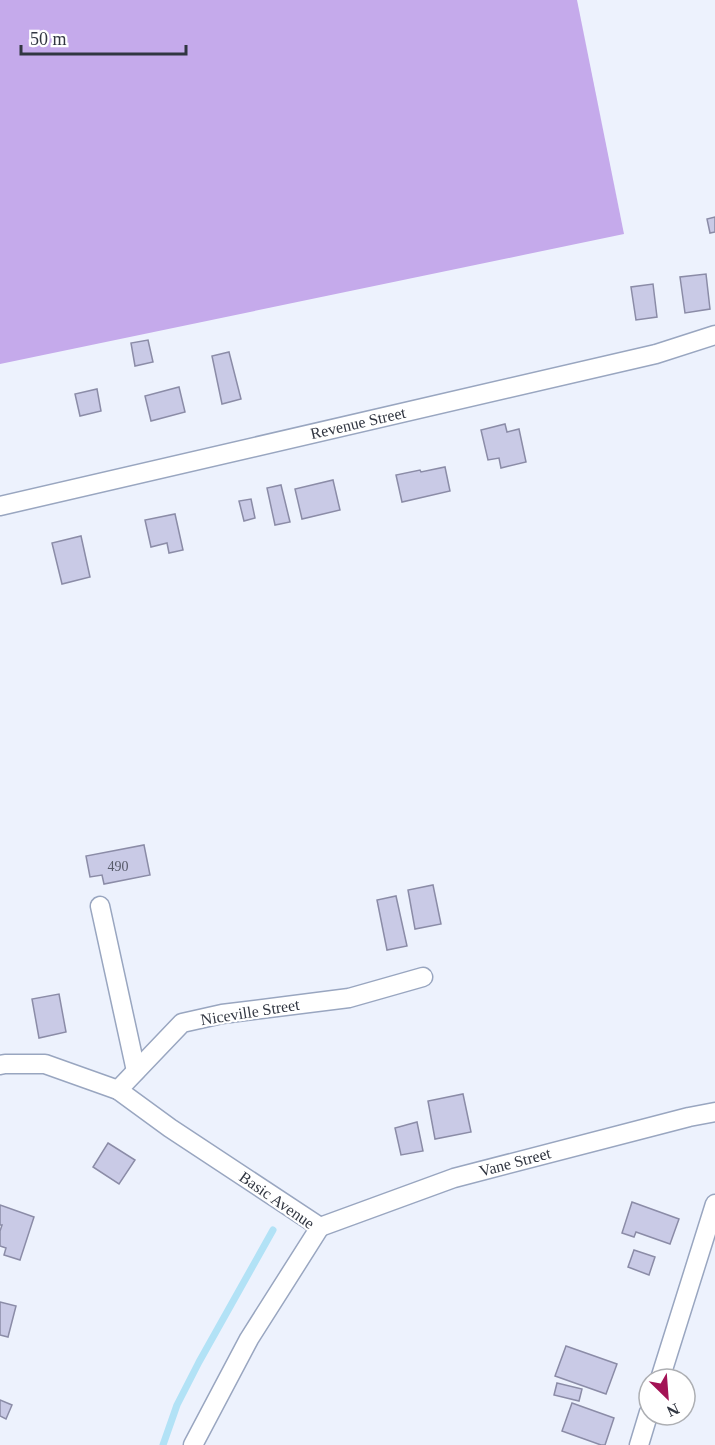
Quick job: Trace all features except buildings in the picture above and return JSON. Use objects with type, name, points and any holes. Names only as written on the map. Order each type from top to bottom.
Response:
[{"type":"street","name":"Revenue Street","points":[[0,506],[656,354],[715,335]]},
{"type":"street","points":[[100,906],[136,1071]]},
{"type":"street","name":"Niceville Street","points":[[118,1090],[182,1023],[222,1014],[349,998],[423,977]]},
{"type":"street","points":[[2,1069],[45,1064],[118,1090]]},
{"type":"street","name":"Basic Avenue","points":[[118,1090],[170,1128],[320,1227],[249,1339],[193,1445]]},
{"type":"street","name":"Vane Street","points":[[320,1227],[454,1178],[715,1112]]},
{"type":"street","points":[[664,1367],[715,1204]]},
{"type":"street","points":[[639,1445],[644,1427]]},
{"type":"shaded area","points":[[0,0],[577,0],[624,234],[0,364]]},
{"type":"waterway","points":[[163,1445],[177,1405],[273,1230]]}]
